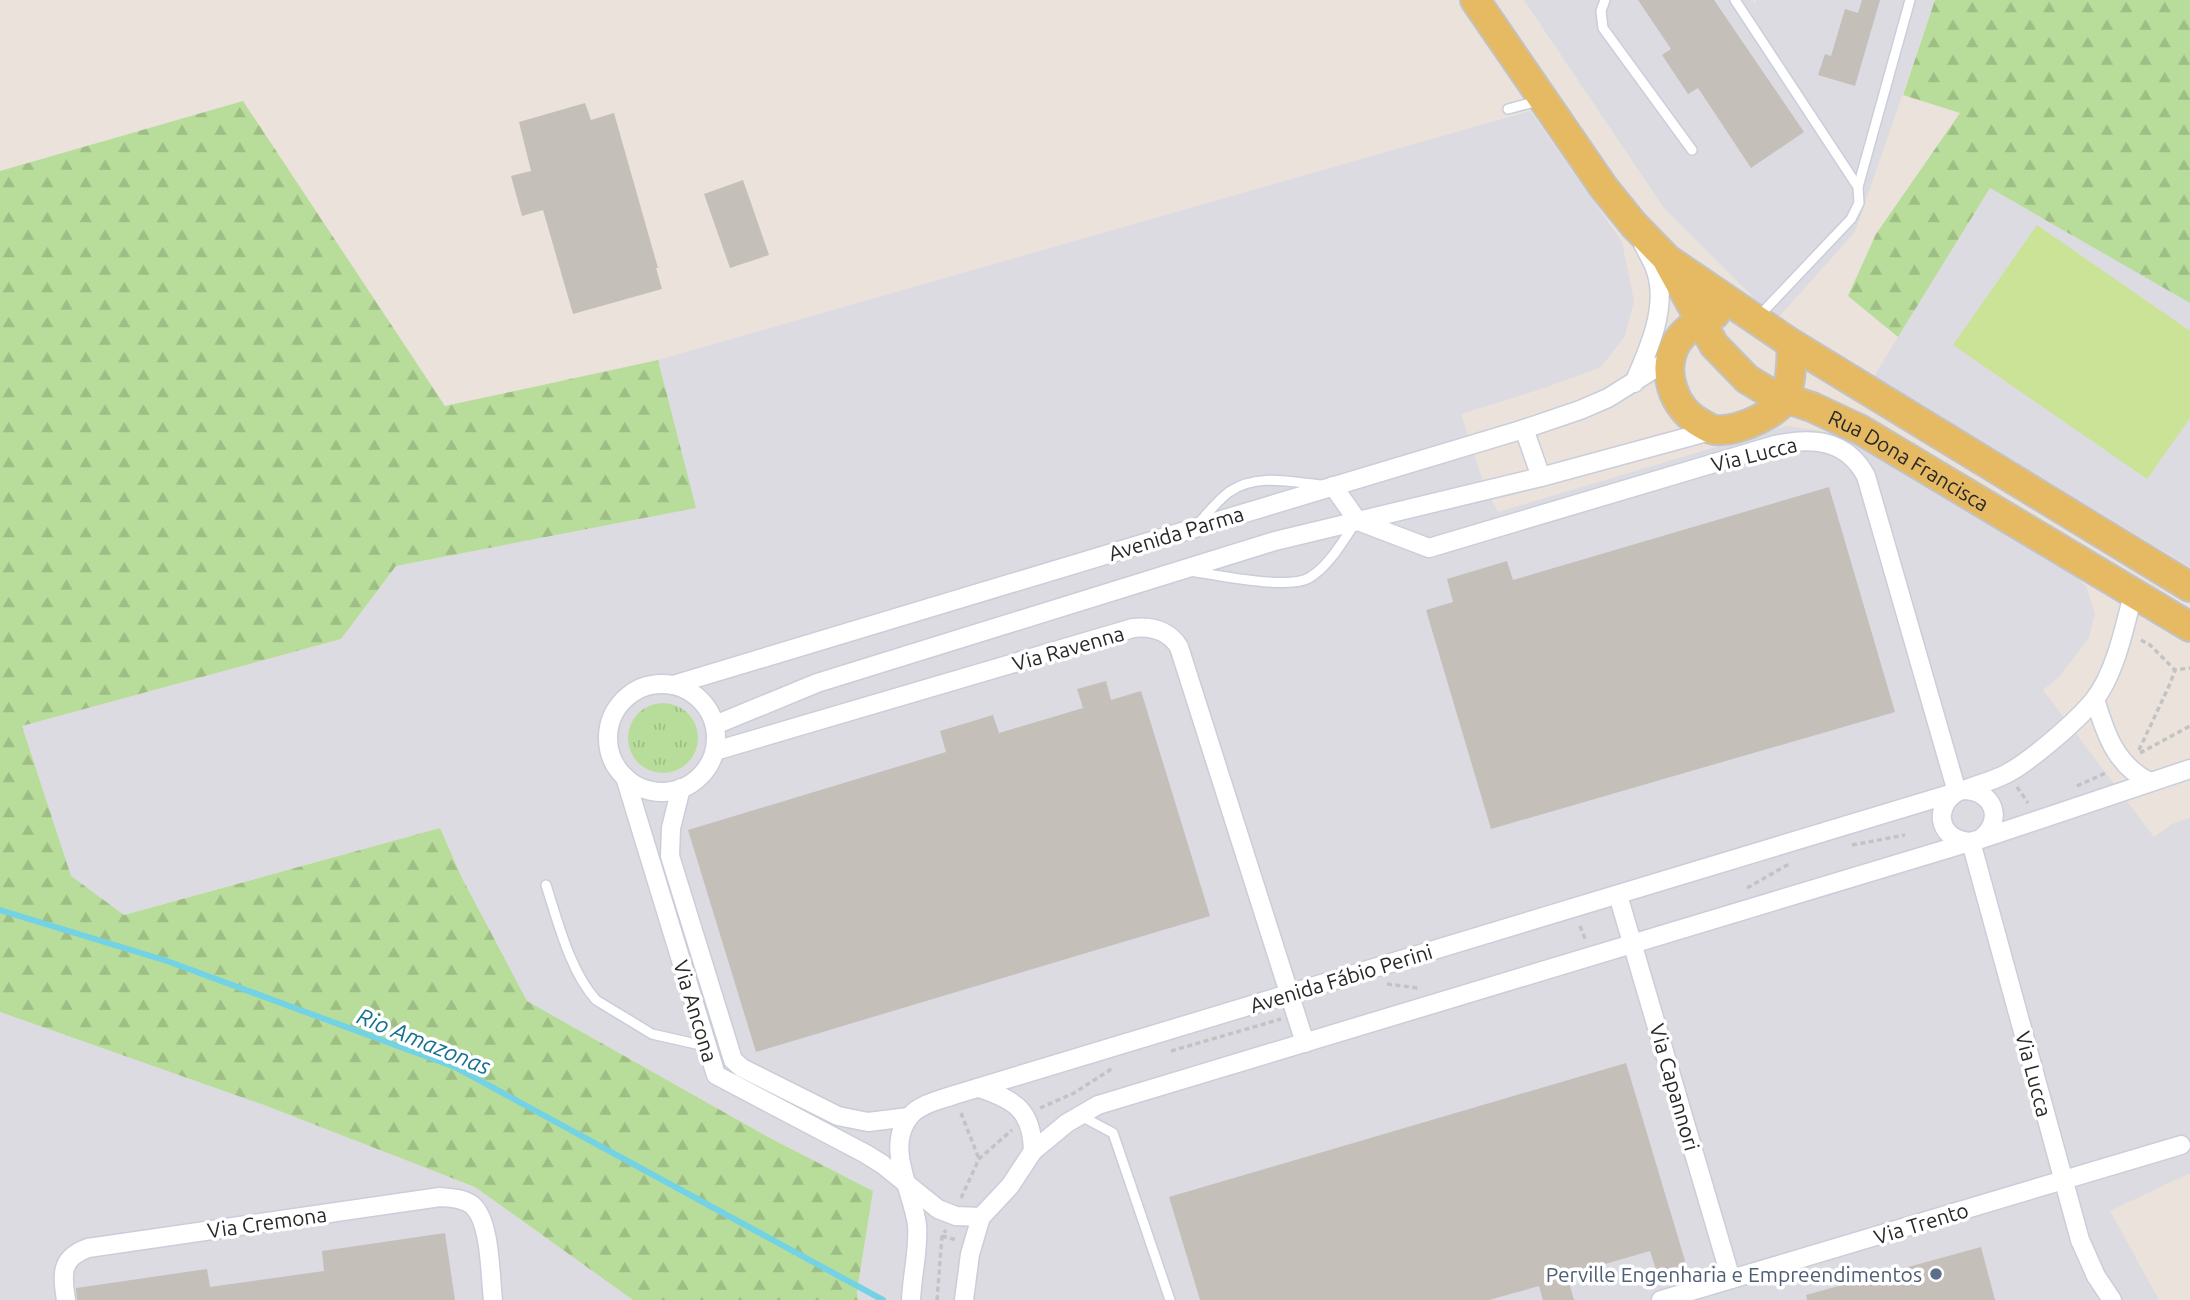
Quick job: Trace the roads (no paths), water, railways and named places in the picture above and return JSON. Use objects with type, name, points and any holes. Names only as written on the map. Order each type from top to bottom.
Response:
[{"type":"main road","name":"Rua Dona Francisca","points":[[1475,0],[1604,188],[1634,225],[1667,259],[1791,344],[2190,587]]},
{"type":"main road","name":"Rua Dona Francisca","points":[[1667,259],[1714,345],[1731,365],[1758,386],[1861,430],[2190,627]]},
{"type":"main road","points":[[1746,314],[1699,321],[1689,327],[1677,342],[1670,359],[1670,384],[1679,406],[1694,420],[1714,430],[1750,424],[1770,414],[1785,399],[1790,375],[1791,344]]},
{"type":"street","points":[[1634,225],[1656,270],[1660,292],[1652,339],[1634,383]]},
{"type":"street","name":"Avenida Parma","points":[[674,685],[1524,429],[1580,410],[1634,383],[1670,359]]},
{"type":"street","points":[[1524,429],[1541,477]]},
{"type":"street","name":"Avenida Parma","points":[[715,725],[817,683],[1275,541],[1541,477],[1714,430]]},
{"type":"street","name":"Via Lucca","points":[[1357,520],[1429,548],[1775,445],[1811,441],[1846,451],[1858,461],[1866,476],[1960,791]]},
{"type":"street","points":[[1333,486],[1357,520]]},
{"type":"street","name":"Avenida Fábio Perini","points":[[909,1116],[926,1105],[954,1095],[1960,791],[2008,773],[2051,741],[2095,699],[2105,681],[2133,594]]},
{"type":"street","name":"Via Ravenna","points":[[715,751],[1133,628],[1144,627],[1166,633],[1179,647],[1305,1043]]},
{"type":"street","points":[[674,685],[688,690],[700,699],[715,725],[715,751],[708,767],[696,780],[681,788],[667,791],[638,786],[625,777],[610,751],[610,727],[618,706],[642,687],[674,685]]},
{"type":"street","points":[[2095,699],[2103,727],[2114,750],[2137,776],[2150,782]]},
{"type":"street","points":[[964,1300],[970,1254],[981,1217],[1010,1186],[1033,1151],[1079,1115],[1098,1105],[2034,823],[2190,769]]},
{"type":"street","name":"Via Ancona","points":[[625,777],[713,1069],[721,1079],[866,1154],[907,1183]]},
{"type":"street","name":"Via Ancona","points":[[681,788],[671,828],[670,856],[733,1060],[742,1068],[838,1116],[869,1122],[909,1116]]},
{"type":"street","points":[[1960,791],[1980,793],[1991,804],[1994,820],[1991,828],[1975,841],[1955,839],[1949,834],[1942,819],[1945,803],[1960,791]]},
{"type":"street","name":"Via Lucca","points":[[1975,841],[2063,1181],[2087,1258],[2111,1299]]},
{"type":"street","name":"Via Capannori","points":[[1618,895],[1731,1279]]},
{"type":"street","points":[[979,1088],[999,1094],[1015,1104],[1027,1117],[1032,1133],[1033,1151]]},
{"type":"street","points":[[909,1116],[899,1150],[917,1225],[911,1300]]},
{"type":"street","name":"Via Trento","points":[[1661,1300],[2186,1144]]},
{"type":"street","points":[[907,1183],[938,1209],[956,1216],[981,1217]]},
{"type":"street","name":"Via Cremona","points":[[66,1300],[63,1280],[68,1260],[77,1252],[88,1248],[440,1197],[456,1198],[470,1203],[484,1223],[493,1300]]},
{"type":"lane","points":[[1605,0],[1601,11],[1603,28],[1692,150]]},
{"type":"lane","points":[[1735,0],[1858,187]]},
{"type":"lane","points":[[1746,314],[1851,219],[1858,203],[1858,187],[1910,0]]},
{"type":"lane","points":[[1508,109],[1543,99]]},
{"type":"lane","points":[[1194,528],[1226,494],[1242,484],[1277,480],[1333,486]]},
{"type":"lane","points":[[1181,570],[1277,583],[1296,583],[1309,578],[1322,567],[1357,520]]},
{"type":"lane","points":[[545,886],[563,940],[590,992],[597,1000],[652,1034],[705,1046]]},
{"type":"lane","points":[[1079,1115],[1113,1133],[1170,1300]]},
{"type":"waterway","name":"Rio Amazonas","points":[[0,910],[167,961],[455,1067],[883,1300]]},
{"type":"place","name":"Perville Engenharia e Empreendimentos","points":[[1936,1274]]}]
